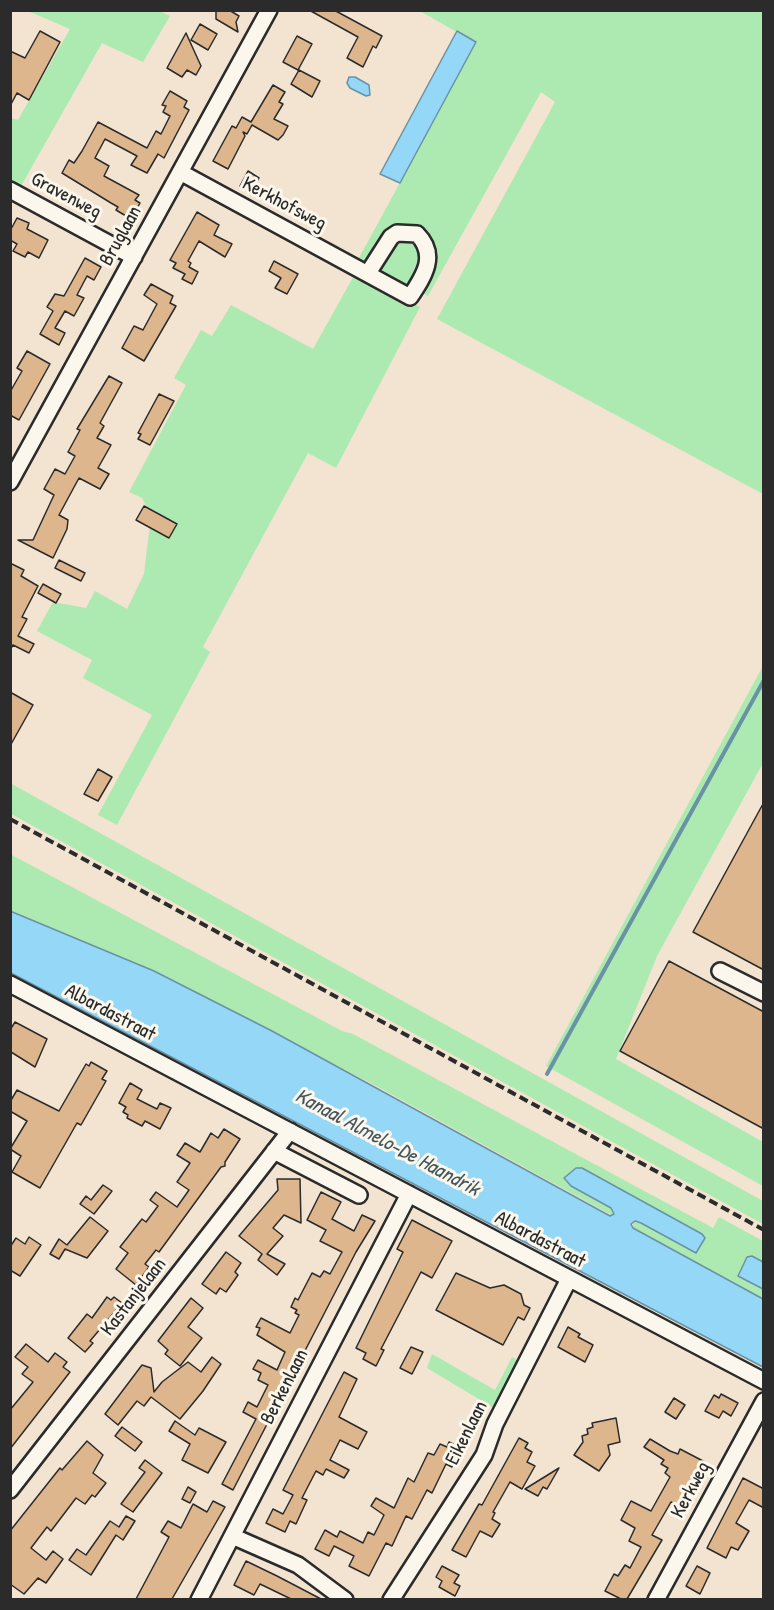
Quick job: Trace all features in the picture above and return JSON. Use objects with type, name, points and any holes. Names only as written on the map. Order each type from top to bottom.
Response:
[{"type":"street","name":"Bruglaan","points":[[10,482],[269,10]]},
{"type":"street","name":"Kerkhofsweg","points":[[180,172],[410,297],[427,267],[429,253],[417,234],[397,233],[391,237],[368,273]]},
{"type":"street","name":"Gravenweg","points":[[10,189],[134,257]]},
{"type":"street","points":[[720,971],[764,993]]},
{"type":"street","name":"Albardastraat","points":[[10,984],[764,1381]]},
{"type":"street","name":"Kastanjelaan","points":[[10,1490],[290,1131]]},
{"type":"street","points":[[274,1151],[359,1195]]},
{"type":"street","name":"Berkenlaan","points":[[199,1599],[409,1194]]},
{"type":"street","name":"Eikenlaan","points":[[391,1599],[484,1455],[495,1424],[568,1279]]},
{"type":"street","name":"Kerkweg","points":[[656,1599],[764,1401]]},
{"type":"street","points":[[232,1536],[298,1565],[345,1599]]},
{"type":"green space","points":[[28,11],[160,11],[170,16],[143,62],[102,43],[21,186],[11,180],[11,118],[18,120],[70,29]]},
{"type":"green space","points":[[420,11],[763,11],[763,494],[437,319],[555,102],[541,92],[428,296],[359,258],[476,43]]},
{"type":"green space","points":[[356,272],[420,307],[336,468],[308,453],[203,647],[210,652],[117,825],[98,815],[152,715],[83,678],[92,660],[37,631],[53,602],[86,608],[95,591],[127,609],[144,574],[151,516],[142,498],[129,492],[186,385],[174,378],[201,330],[212,336],[231,305],[313,349]]},
{"type":"green space","points":[[763,666],[763,763],[657,956],[616,1059],[763,1142],[763,1186],[546,1066]]},
{"type":"green space","points":[[10,783],[763,1201],[763,1224],[11,814]]},
{"type":"green space","points":[[10,854],[342,1031],[353,1034],[713,1228],[719,1217],[763,1241],[763,1262],[752,1256],[747,1257],[738,1276],[763,1289],[763,1299],[633,1228],[633,1222],[641,1223],[696,1253],[702,1234],[582,1168],[576,1168],[565,1178],[565,1181],[611,1208],[614,1211],[613,1216],[380,1088],[154,971],[11,911]]},
{"type":"green space","points":[[432,1354],[495,1390],[512,1357],[522,1363],[497,1410],[427,1368]]},
{"type":"water","points":[[457,31],[476,42],[400,183],[380,174]]},
{"type":"water","points":[[349,77],[355,77],[369,85],[370,95],[366,96],[350,88],[347,83]]},
{"type":"water","name":"Kanaal Almelo-De Haandrik","points":[[10,911],[154,971],[272,1031],[610,1216],[614,1214],[611,1208],[571,1186],[564,1178],[576,1168],[582,1168],[702,1234],[705,1238],[696,1253],[641,1223],[635,1221],[631,1224],[633,1228],[763,1299],[763,1367],[11,973]]},
{"type":"water","points":[[752,1256],[763,1262],[763,1289],[738,1276],[747,1257]]},
{"type":"building","points":[[216,10],[229,10],[239,16],[236,22],[238,32],[216,19]]},
{"type":"building","points":[[309,10],[334,10],[382,36],[376,48],[373,46],[363,67],[347,58],[358,37]]},
{"type":"building","points":[[200,24],[217,34],[208,50],[191,40]]},
{"type":"building","points":[[40,31],[60,42],[29,100],[17,93],[10,106],[10,51],[25,58]]},
{"type":"building","points":[[186,33],[201,66],[196,75],[187,70],[182,77],[167,68]]},
{"type":"building","points":[[297,36],[312,44],[298,70],[283,62]]},
{"type":"building","points":[[299,70],[320,81],[312,97],[291,84]]},
{"type":"building","points":[[273,85],[285,92],[279,102],[283,104],[274,119],[288,126],[283,135],[278,140],[252,125],[247,134],[243,132],[245,136],[228,169],[213,161],[232,126],[236,128],[242,117],[251,122]]},
{"type":"building","points":[[170,91],[187,101],[184,107],[189,110],[164,158],[158,154],[147,173],[131,165],[137,156],[105,139],[95,158],[109,166],[104,176],[139,195],[135,200],[140,203],[131,219],[116,210],[118,207],[62,173],[69,160],[74,163],[98,122],[147,148],[156,131],[161,134],[170,116],[163,112],[166,106],[162,105]]},
{"type":"building","points":[[248,171],[259,178],[251,193],[240,186]]},
{"type":"building","points":[[197,212],[219,225],[214,235],[232,244],[225,257],[199,241],[188,261],[191,263],[189,267],[198,272],[192,284],[182,279],[185,274],[173,268],[176,263],[170,260]]},
{"type":"building","points":[[17,218],[29,223],[27,229],[48,240],[39,258],[28,252],[25,257],[13,251],[17,244],[10,240],[10,231]]},
{"type":"building","points":[[85,258],[101,267],[94,280],[87,276],[77,295],[84,298],[74,316],[65,311],[55,328],[65,333],[59,345],[40,334],[53,311],[47,307],[55,294],[64,296]]},
{"type":"building","points":[[274,261],[298,274],[287,294],[275,288],[281,278],[269,271]]},
{"type":"building","points":[[151,284],[173,296],[170,303],[176,306],[144,361],[122,348],[134,326],[143,330],[157,304],[144,295]]},
{"type":"building","points":[[27,351],[50,364],[19,420],[10,415],[10,392],[22,371],[17,368]]},
{"type":"building","points":[[109,376],[122,383],[100,423],[104,426],[97,438],[111,445],[98,468],[109,474],[100,489],[79,478],[59,515],[68,520],[67,529],[53,558],[18,540],[33,540],[54,495],[44,489],[55,469],[65,474],[75,456],[68,452],[80,430],[77,429]]},
{"type":"building","points":[[159,394],[174,401],[150,445],[138,439],[141,434],[138,433]]},
{"type":"building","points":[[144,506],[177,524],[169,538],[136,520]]},
{"type":"building","points":[[59,560],[85,573],[81,581],[55,568]]},
{"type":"building","points":[[10,563],[24,570],[21,576],[38,586],[22,617],[27,619],[18,636],[34,644],[29,653],[13,645],[10,650]]},
{"type":"building","points":[[43,584],[61,594],[56,603],[38,593]]},
{"type":"building","points":[[10,692],[33,705],[10,746]]},
{"type":"building","points":[[98,769],[112,777],[98,801],[84,794]]},
{"type":"building","points":[[764,802],[764,970],[693,932]]},
{"type":"building","points":[[669,961],[764,1012],[764,1129],[620,1051]]},
{"type":"building","points":[[15,1022],[47,1039],[35,1067],[11,1052],[10,1030]]},
{"type":"building","points":[[91,1062],[107,1071],[102,1079],[106,1081],[81,1125],[77,1123],[40,1188],[12,1172],[21,1156],[10,1149],[27,1121],[10,1111],[10,1102],[17,1090],[59,1111],[86,1064],[89,1066]]},
{"type":"building","points":[[130,1083],[142,1090],[137,1099],[157,1109],[160,1103],[171,1108],[160,1129],[145,1121],[142,1126],[127,1118],[128,1115],[123,1112],[126,1107],[119,1103]]},
{"type":"building","points":[[224,1129],[240,1139],[225,1162],[225,1166],[221,1167],[159,1252],[156,1250],[145,1264],[149,1267],[136,1285],[116,1269],[128,1253],[120,1247],[142,1219],[146,1222],[158,1206],[150,1200],[156,1192],[177,1207],[189,1190],[177,1182],[190,1163],[177,1155],[185,1143],[200,1152],[211,1133],[218,1138]]},
{"type":"building","points":[[277,1179],[300,1179],[301,1223],[284,1215],[273,1228],[283,1236],[267,1254],[285,1264],[277,1275],[258,1260],[262,1254],[239,1236],[278,1190]]},
{"type":"building","points":[[103,1185],[112,1191],[94,1214],[80,1204],[86,1196],[91,1200]]},
{"type":"building","points":[[321,1192],[341,1202],[332,1219],[354,1231],[362,1215],[375,1221],[356,1252],[233,1490],[222,1484],[256,1419],[243,1412],[248,1402],[257,1407],[268,1385],[258,1380],[261,1373],[253,1369],[258,1360],[277,1370],[285,1352],[257,1335],[260,1328],[256,1327],[261,1318],[290,1333],[299,1315],[295,1313],[297,1310],[291,1307],[295,1298],[298,1300],[312,1273],[320,1277],[324,1271],[330,1274],[342,1252],[320,1241],[326,1230],[307,1220]]},
{"type":"building","points":[[90,1217],[108,1231],[87,1258],[65,1249],[59,1259],[50,1254],[59,1239],[67,1245]]},
{"type":"building","points":[[412,1220],[452,1241],[432,1278],[421,1272],[381,1349],[384,1350],[376,1366],[363,1359],[366,1353],[356,1348],[403,1252],[397,1249]]},
{"type":"building","points":[[29,1237],[41,1245],[20,1276],[10,1270],[10,1247],[16,1238],[25,1244]]},
{"type":"building","points":[[226,1252],[241,1263],[235,1272],[238,1275],[226,1292],[220,1288],[216,1294],[202,1284]]},
{"type":"building","points":[[456,1273],[490,1288],[504,1285],[521,1294],[524,1305],[530,1308],[524,1320],[518,1317],[503,1345],[436,1310]]},
{"type":"building","points":[[107,1297],[111,1300],[114,1297],[122,1303],[90,1341],[93,1343],[85,1352],[68,1338],[87,1314],[92,1318]]},
{"type":"building","points":[[191,1298],[203,1308],[188,1327],[202,1338],[180,1366],[165,1354],[168,1350],[158,1341]]},
{"type":"building","points":[[568,1327],[580,1334],[578,1337],[593,1345],[585,1362],[558,1347]]},
{"type":"building","points":[[26,1344],[48,1362],[55,1353],[67,1362],[63,1367],[70,1372],[10,1449],[10,1410],[33,1382],[22,1374],[28,1367],[15,1357]]},
{"type":"building","points":[[411,1347],[423,1352],[412,1374],[400,1368]]},
{"type":"building","points":[[212,1357],[221,1364],[180,1419],[151,1397],[144,1406],[137,1401],[118,1425],[105,1414],[142,1365],[151,1368],[154,1392],[162,1382],[188,1362],[201,1372]]},
{"type":"building","points":[[344,1372],[357,1379],[339,1417],[367,1432],[358,1449],[340,1440],[330,1460],[349,1470],[344,1478],[326,1469],[323,1475],[316,1471],[302,1498],[307,1500],[296,1524],[290,1521],[285,1532],[266,1523],[273,1509],[283,1514],[293,1495],[283,1490]]},
{"type":"building","points":[[721,1394],[738,1403],[731,1416],[723,1411],[719,1418],[705,1411],[714,1395],[719,1398]]},
{"type":"building","points":[[674,1398],[685,1405],[676,1419],[665,1412]]},
{"type":"building","points":[[616,1418],[620,1442],[608,1445],[610,1455],[599,1471],[574,1455],[583,1442],[582,1436],[588,1434],[587,1429],[593,1427],[592,1423]]},
{"type":"building","points":[[175,1421],[195,1435],[199,1428],[226,1442],[208,1473],[182,1460],[190,1444],[169,1431]]},
{"type":"building","points":[[122,1427],[142,1442],[135,1451],[115,1436]]},
{"type":"building","points":[[519,1438],[528,1443],[525,1448],[532,1452],[527,1462],[535,1466],[522,1489],[510,1482],[493,1512],[495,1513],[492,1519],[500,1524],[492,1537],[480,1531],[466,1557],[452,1550],[479,1504],[482,1505]]},
{"type":"building","points":[[650,1439],[670,1451],[678,1454],[680,1449],[705,1462],[680,1507],[671,1502],[652,1535],[662,1540],[627,1599],[621,1599],[605,1591],[614,1574],[618,1576],[625,1565],[630,1568],[641,1547],[629,1541],[635,1528],[621,1520],[631,1501],[651,1511],[670,1477],[665,1473],[668,1468],[661,1464],[664,1460],[644,1447]]},
{"type":"building","points":[[87,1441],[103,1455],[93,1473],[106,1483],[95,1497],[92,1495],[85,1504],[76,1498],[51,1531],[47,1527],[31,1548],[46,1560],[53,1551],[63,1559],[46,1583],[38,1578],[24,1594],[10,1584],[10,1531],[60,1468],[62,1470]]},
{"type":"building","points":[[449,1442],[461,1448],[452,1467],[446,1464],[432,1493],[427,1490],[412,1519],[406,1516],[392,1546],[386,1543],[369,1576],[349,1566],[354,1556],[334,1546],[329,1556],[315,1549],[325,1530],[337,1537],[340,1531],[363,1543],[368,1532],[374,1535],[384,1515],[371,1506],[376,1498],[394,1508],[408,1478],[414,1482],[428,1453],[434,1455],[440,1444],[447,1447]]},
{"type":"building","points":[[145,1460],[162,1473],[133,1512],[121,1504],[145,1472],[139,1468]]},
{"type":"building","points":[[559,1468],[547,1489],[543,1487],[538,1496],[525,1489]]},
{"type":"building","points":[[743,1478],[764,1489],[764,1508],[749,1500],[736,1523],[749,1531],[738,1550],[731,1547],[726,1558],[707,1548]]},
{"type":"building","points":[[188,1487],[196,1492],[190,1503],[182,1499]]},
{"type":"building","points":[[213,1501],[225,1507],[172,1599],[136,1599],[169,1537],[161,1532],[168,1521],[181,1528],[193,1504],[207,1512]]},
{"type":"building","points":[[126,1516],[135,1521],[123,1540],[116,1535],[91,1575],[69,1560],[77,1549],[86,1555],[110,1521],[119,1527]]},
{"type":"building","points":[[246,1561],[321,1599],[291,1599],[260,1584],[254,1595],[234,1585]]},
{"type":"building","points":[[442,1566],[459,1575],[454,1583],[460,1586],[455,1596],[439,1587],[442,1581],[436,1577]]},
{"type":"building","points":[[697,1566],[710,1573],[700,1594],[686,1586]]},
{"type":"waterway","points":[[547,1074],[764,680]]},
{"type":"railway","points":[[10,819],[764,1230]]}]
